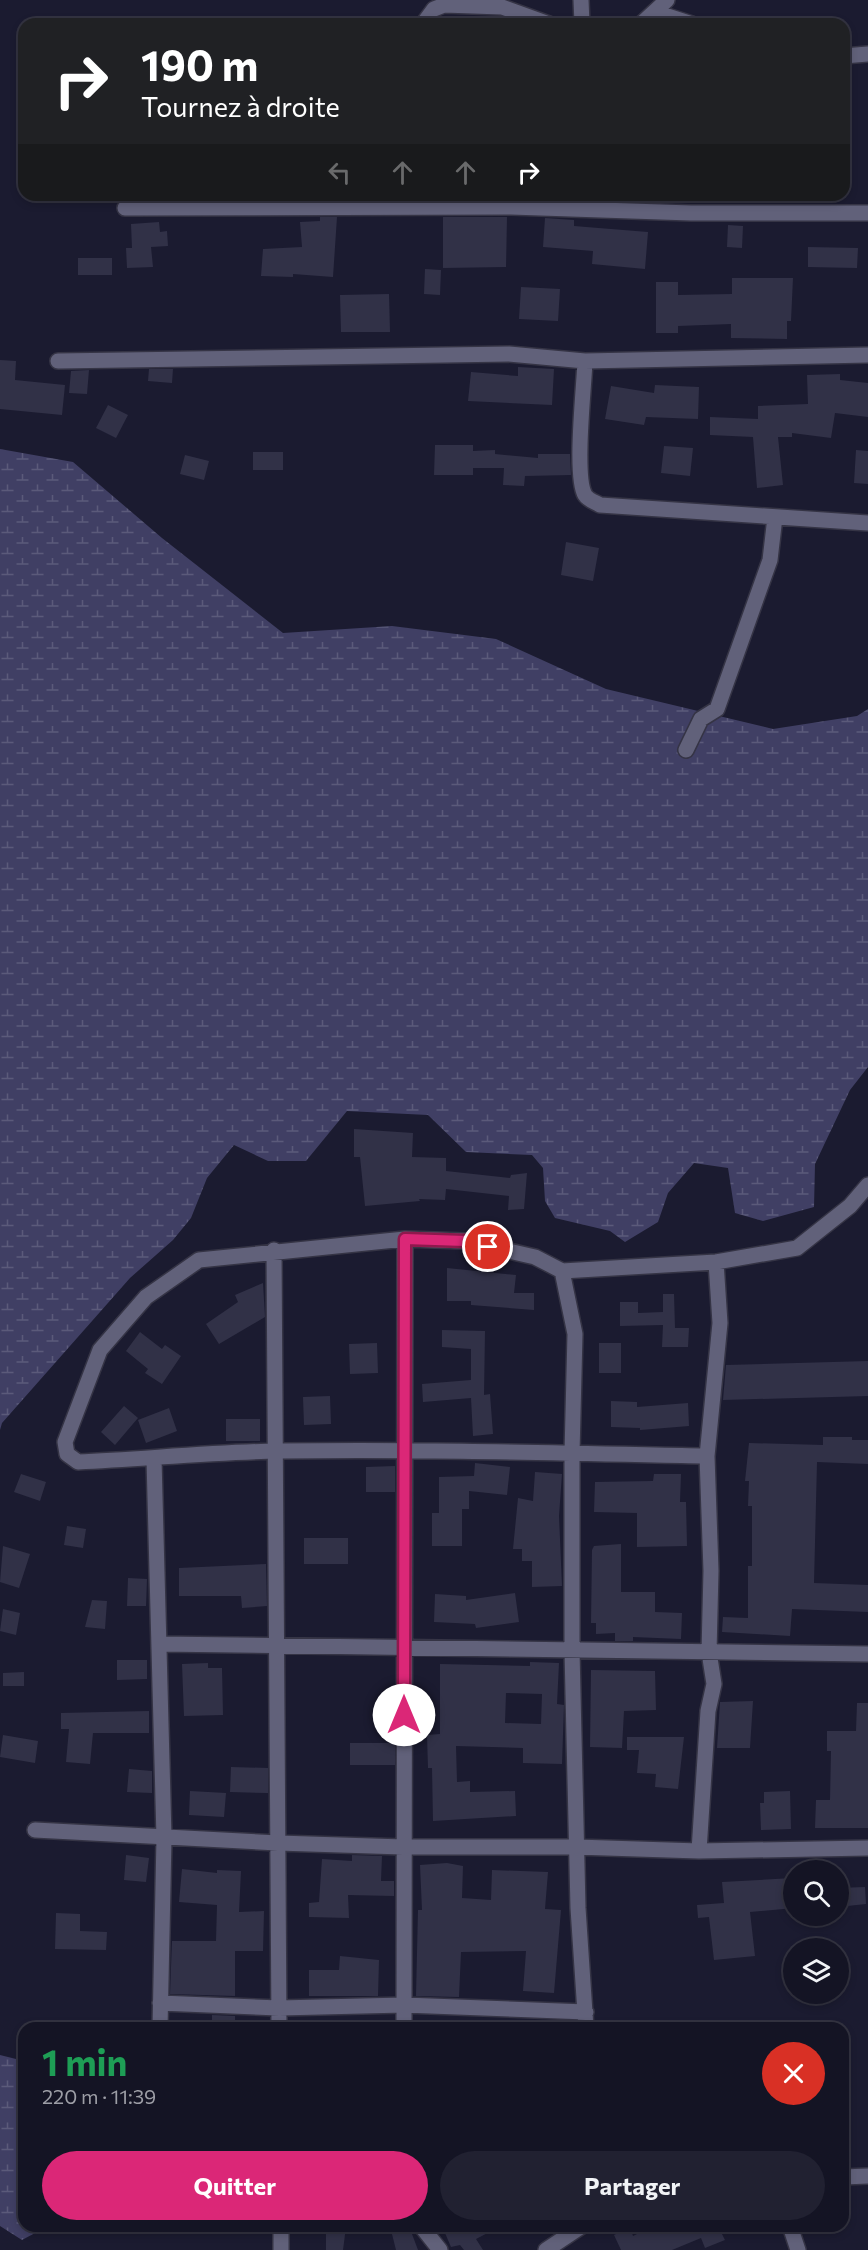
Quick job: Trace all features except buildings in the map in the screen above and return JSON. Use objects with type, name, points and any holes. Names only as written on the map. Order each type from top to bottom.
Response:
[{"type":"street","points":[[581,0],[582,18]]},
{"type":"street","points":[[648,18],[667,0]]},
{"type":"street","points":[[427,18],[434,9],[444,5],[502,7],[532,18]]},
{"type":"street","points":[[655,12],[674,18]]},
{"type":"street","points":[[850,56],[868,54]]},
{"type":"street","points":[[125,208],[396,202],[691,213],[868,213]]},
{"type":"street","points":[[58,361],[509,354],[585,361],[868,355]]},
{"type":"street","points":[[585,361],[581,449],[582,488],[587,498],[600,505],[868,523]]},
{"type":"street","points":[[686,750],[701,719],[717,709],[770,560],[775,517]]},
{"type":"street","points":[[707,1456],[276,1451],[78,1462],[67,1454],[65,1442],[100,1350],[146,1297],[199,1260],[274,1250],[405,1239],[465,1241],[535,1257],[562,1271],[716,1262],[797,1248],[850,1206],[868,1185]]},
{"type":"street","points":[[404,2022],[405,1239]]},
{"type":"street","points":[[274,1250],[279,1647],[279,2022]]},
{"type":"street","points":[[699,1851],[708,1711],[714,1684],[709,1652],[711,1571],[707,1456],[720,1323],[716,1262]]},
{"type":"street","points":[[160,2003],[279,2008],[404,2005],[586,2020],[578,1908],[572,1651],[572,1453],[575,1334],[562,1271]]},
{"type":"street","points":[[154,1459],[164,1838],[160,2022]]},
{"type":"street","points":[[159,1644],[868,1654]]},
{"type":"street","points":[[35,1830],[278,1844],[403,1847],[576,1847],[699,1851],[868,1848]]},
{"type":"street","points":[[849,2177],[868,2176]]},
{"type":"street","points":[[281,2232],[281,2250]]},
{"type":"street","points":[[425,2232],[440,2250]]},
{"type":"street","points":[[546,2250],[573,2232]]},
{"type":"street","points":[[792,2232],[798,2250]]},
{"type":"green space","points":[[0,449],[73,462],[162,538],[283,633],[392,626],[496,639],[606,689],[773,729],[857,716],[868,709],[868,1067],[850,1090],[815,1164],[814,1207],[763,1221],[735,1213],[728,1168],[694,1163],[668,1193],[658,1222],[625,1242],[610,1231],[555,1218],[545,1201],[543,1168],[532,1155],[466,1152],[428,1115],[347,1111],[306,1161],[268,1161],[234,1145],[207,1178],[191,1218],[173,1240],[130,1278],[2,1423],[0,1430]]},
{"type":"green space","points":[[0,2055],[18,2060],[18,2232],[37,2232],[22,2240],[0,2226]]},
{"type":"route","points":[[404,1715],[405,1239],[465,1241],[488,1247]]}]
